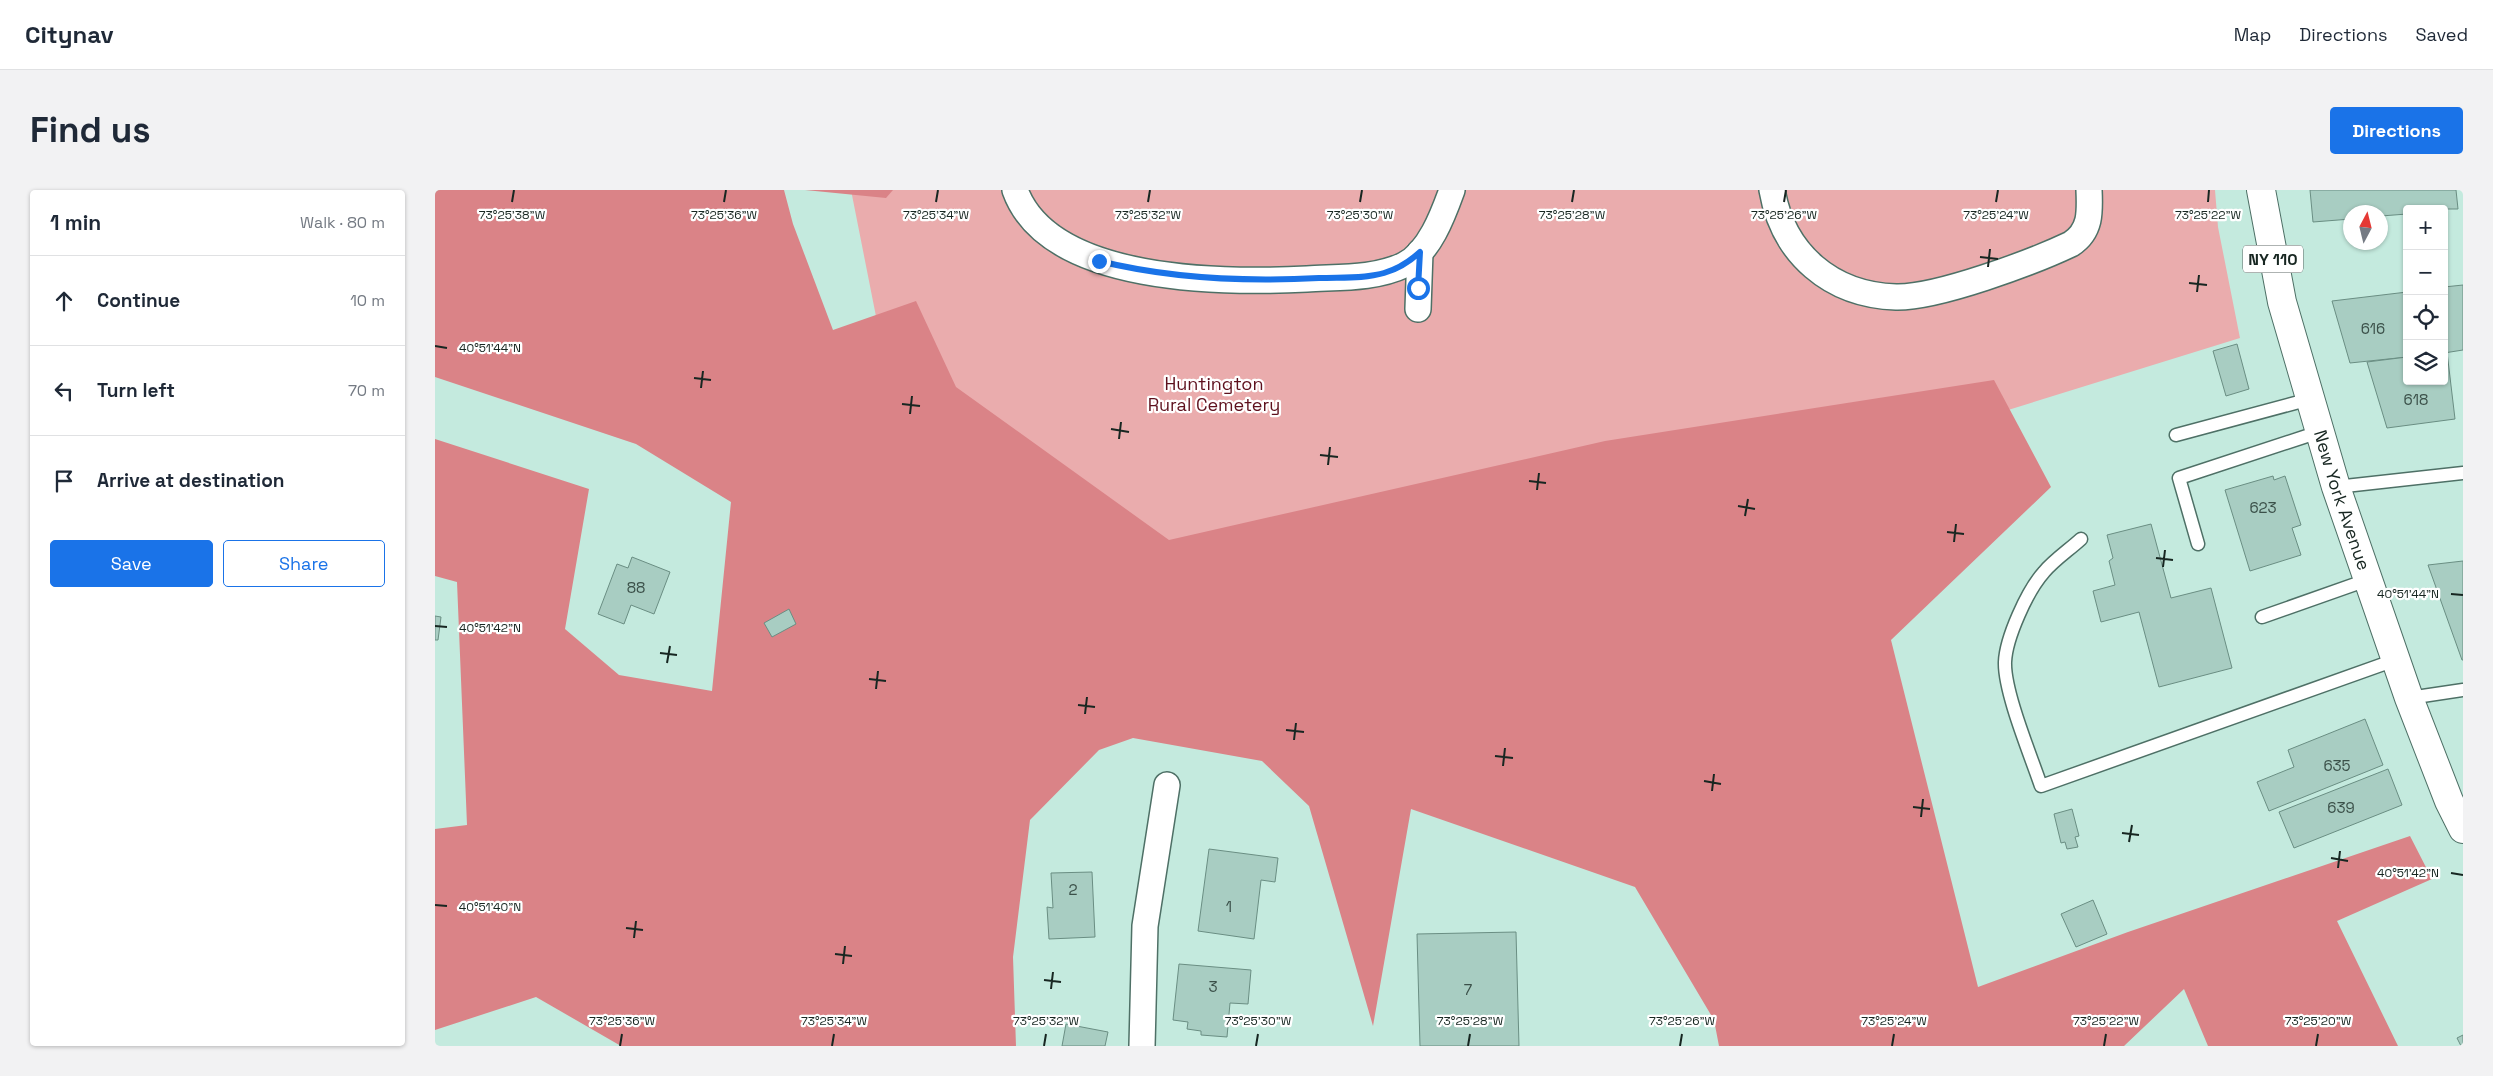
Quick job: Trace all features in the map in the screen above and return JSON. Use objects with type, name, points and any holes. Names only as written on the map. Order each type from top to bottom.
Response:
[{"type":"main road","name":"New York Avenue","points":[[2261,190],[2282,302],[2335,487],[2409,698],[2456,800],[2463,830]]},
{"type":"street","points":[[1015,190],[1029,212],[1046,233],[1071,249],[1099,261],[1136,270],[1225,279],[1275,280],[1383,273],[1405,265],[1420,252],[1433,232],[1452,190]]},
{"type":"street","points":[[1772,190],[1781,224],[1803,257],[1818,271],[1852,289],[1875,295],[1898,297],[1941,290],[2071,244],[2081,238],[2086,229],[2089,218],[2089,190]]},
{"type":"street","points":[[1418,309],[1420,252]]},
{"type":"street","points":[[1142,1046],[1145,926],[1167,785]]},
{"type":"lane","points":[[2175,435],[2310,399]]},
{"type":"lane","points":[[2198,544],[2179,478],[2319,432]]},
{"type":"lane","points":[[2335,487],[2463,473]]},
{"type":"lane","points":[[2081,539],[2043,573],[2017,617],[2007,644],[2005,663],[2007,683],[2041,786],[2395,660]]},
{"type":"lane","points":[[2261,617],[2367,580]]},
{"type":"lane","points":[[2409,698],[2463,690]]},
{"type":"green space","name":"Huntington Rural Cemetery","points":[[851,190],[2215,190],[2218,227],[2240,338],[1550,552],[1216,600],[889,382]]},
{"type":"shaded area","points":[[435,190],[784,190],[793,224],[833,330],[916,301],[956,387],[1169,540],[1605,441],[1994,380],[2051,487],[1891,640],[1978,987],[2128,932],[2410,836],[2432,879],[2337,921],[2398,1046],[2208,1046],[2184,989],[2124,1046],[1719,1046],[1714,1020],[1635,887],[1411,809],[1373,1026],[1309,806],[1262,761],[1133,738],[1099,750],[1030,820],[1013,957],[1016,1046],[621,1046],[536,997],[435,1030],[435,829],[467,825],[457,582],[435,576],[435,439],[589,489],[565,629],[619,675],[712,691],[731,502],[636,444],[435,377]]},
{"type":"shaded area","points":[[805,190],[893,190],[886,198]]},
{"type":"building","points":[[2310,190],[2456,190],[2458,209],[2448,209],[2448,205],[2403,205],[2403,214],[2388,215],[2388,205],[2343,205],[2343,220],[2313,222]]},
{"type":"building","points":[[2463,285],[2463,350],[2448,352],[2448,295],[2448,287]]},
{"type":"building","points":[[2403,292],[2403,357],[2350,363],[2332,301]]},
{"type":"building","points":[[2237,344],[2249,389],[2226,396],[2213,351]]},
{"type":"building","points":[[2403,358],[2403,385],[2448,385],[2448,360],[2455,419],[2387,428],[2367,362]]},
{"type":"building","points":[[2273,476],[2274,480],[2285,476],[2301,525],[2292,528],[2301,555],[2250,571],[2225,490]]},
{"type":"building","points":[[2151,524],[2171,598],[2211,588],[2232,668],[2159,687],[2139,612],[2101,622],[2093,591],[2115,585],[2109,561],[2113,558],[2107,535]]},
{"type":"building","points":[[632,557],[670,572],[654,614],[631,605],[624,624],[598,614],[617,564],[628,568]]},
{"type":"building","points":[[2463,561],[2463,660],[2462,660],[2428,565]]},
{"type":"building","points":[[789,609],[796,624],[772,637],[764,623]]},
{"type":"building","points":[[435,616],[441,617],[438,640],[435,640]]},
{"type":"building","points":[[2365,719],[2383,765],[2269,811],[2257,782],[2294,767],[2288,750]]},
{"type":"building","points":[[2388,769],[2402,805],[2294,848],[2279,812]]},
{"type":"building","points":[[2072,809],[2079,836],[2075,837],[2078,847],[2067,849],[2065,842],[2061,843],[2054,814]]},
{"type":"building","points":[[1209,849],[1278,858],[1275,882],[1261,880],[1254,939],[1198,931]]},
{"type":"building","points":[[1092,872],[1095,937],[1049,939],[1047,907],[1053,908],[1051,873]]},
{"type":"building","points":[[2093,900],[2107,934],[2076,947],[2061,914]]},
{"type":"building","points":[[1516,932],[1519,1046],[1420,1046],[1417,934]]},
{"type":"building","points":[[1179,964],[1251,970],[1248,1004],[1230,1003],[1227,1037],[1201,1035],[1201,1031],[1187,1029],[1188,1022],[1173,1020]]},
{"type":"building","points":[[1066,1024],[1108,1032],[1105,1046],[1062,1046]]},
{"type":"building","points":[[2463,1035],[2463,1046],[2461,1046],[2457,1038]]},
{"type":"route","points":[[1099,261],[1136,270],[1174,275],[1275,280],[1383,273],[1405,265],[1420,252],[1418,288]]}]
